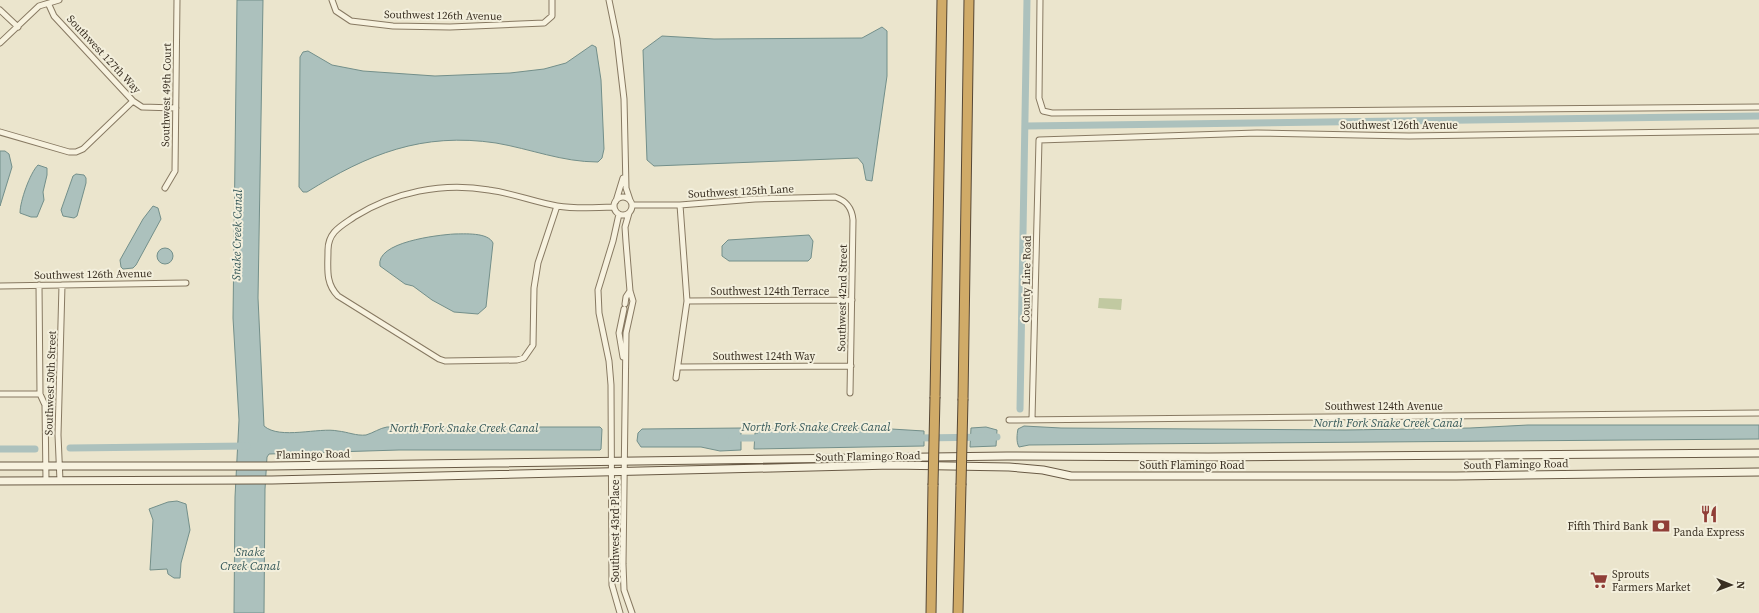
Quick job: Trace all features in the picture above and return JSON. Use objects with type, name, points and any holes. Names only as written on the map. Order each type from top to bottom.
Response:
[{"type":"highway","points":[[931,613],[942,0]]},
{"type":"highway","points":[[958,613],[962,486],[969,0]]},
{"type":"main road","name":"South Flamingo Road","points":[[625,460],[1007,456],[1208,457],[1759,453]]},
{"type":"main road","name":"Flamingo Road","points":[[0,466],[271,466],[625,460]]},
{"type":"main road","name":"South Flamingo Road","points":[[625,472],[892,465],[1009,467],[1043,470],[1071,476],[1456,476],[1759,472]]},
{"type":"main road","points":[[0,481],[272,480],[625,472]]},
{"type":"street","points":[[0,43],[38,6],[49,5],[59,0]]},
{"type":"street","name":"Southwest 49th Court","points":[[165,188],[175,171],[177,0]]},
{"type":"street","name":"Southwest 126th Avenue","points":[[332,0],[336,11],[351,21],[393,26],[450,27],[517,26],[544,23],[552,16],[552,0]]},
{"type":"street","points":[[609,0],[617,40],[624,99],[625,171],[627,195],[631,203],[625,228],[630,291],[633,301],[626,333],[625,367]]},
{"type":"street","name":"Southwest 126th Avenue","points":[[1040,0],[1039,98],[1043,111],[1052,113],[1759,107]]},
{"type":"street","name":"Southwest 127th Way","points":[[49,5],[54,16],[133,101],[142,107],[176,108]]},
{"type":"street","points":[[0,10],[18,27]]},
{"type":"street","points":[[0,132],[69,152],[76,152],[83,149],[133,101]]},
{"type":"street","name":"Southwest 126th Avenue","points":[[1039,140],[1257,133],[1409,136],[1759,131]]},
{"type":"street","name":"County Line Road","points":[[1032,419],[1039,140]]},
{"type":"street","points":[[625,171],[615,204],[618,214],[624,215],[629,213]]},
{"type":"street","points":[[557,206],[538,263],[532,314],[534,337],[530,352],[524,358],[517,360],[445,361],[439,359],[338,296],[330,288],[328,280],[328,246],[330,237],[334,230],[365,211],[399,196],[427,190],[455,187],[489,190],[557,206],[594,208],[615,204],[623,197],[631,203]]},
{"type":"street","name":"Southwest 125th Lane","points":[[631,203],[680,205],[756,199],[834,197],[842,199],[848,204]]},
{"type":"street","name":"Southwest 42nd Street","points":[[848,204],[852,211],[853,220],[850,393]]},
{"type":"street","points":[[676,378],[687,301],[680,205]]},
{"type":"street","name":"Southwest 43rd Place","points":[[618,214],[613,241],[598,290],[598,314],[609,361],[611,385],[612,585],[620,613]]},
{"type":"street","name":"Southwest 126th Avenue","points":[[0,286],[186,283]]},
{"type":"street","name":"Southwest 50th Street","points":[[39,285],[40,394],[45,405],[46,481]]},
{"type":"street","name":"Southwest 50th Street","points":[[60,481],[62,285]]},
{"type":"street","points":[[625,367],[619,333],[626,297],[630,291]]},
{"type":"street","name":"Southwest 124th Terrace","points":[[687,301],[852,300]]},
{"type":"street","name":"Southwest 124th Way","points":[[678,366],[851,366]]},
{"type":"street","name":"Southwest 43rd Place","points":[[625,367],[623,578],[627,600],[632,613]]},
{"type":"street","points":[[0,394],[40,394]]},
{"type":"street","name":"Southwest 124th Avenue","points":[[1009,420],[1759,413]]},
{"type":"green space","points":[[1099,298],[1122,299],[1121,310],[1098,308]]},
{"type":"water","name":"Snake Creek Canal","points":[[237,0],[263,0],[258,298],[264,426],[271,430],[289,433],[330,430],[362,435],[366,435],[387,427],[600,427],[602,429],[600,450],[399,450],[269,454],[267,457],[265,489],[264,613],[234,613],[235,497],[239,420],[233,318]]},
{"type":"water","points":[[882,27],[887,31],[887,76],[872,181],[866,180],[863,164],[858,158],[654,166],[647,160],[643,50],[662,36],[714,39],[862,38]]},
{"type":"water","points":[[592,45],[596,47],[601,80],[604,149],[602,158],[598,162],[559,158],[496,143],[469,140],[444,141],[397,149],[374,157],[352,167],[307,192],[303,192],[299,187],[300,57],[303,52],[308,51],[332,65],[363,71],[435,76],[510,73],[544,69],[566,63]]},
{"type":"water","points":[[0,151],[5,151],[9,154],[12,167],[0,206]]},
{"type":"water","points":[[38,165],[47,168],[43,192],[44,200],[37,217],[31,217],[20,213],[20,208],[29,181]]},
{"type":"water","points":[[76,174],[84,175],[86,178],[86,183],[77,216],[74,218],[63,216],[61,210],[73,176]]},
{"type":"water","points":[[153,206],[158,208],[161,219],[136,265],[133,268],[123,269],[121,267],[120,260],[143,219]]},
{"type":"water","points":[[454,234],[481,235],[490,239],[493,243],[486,307],[478,314],[454,312],[432,300],[413,286],[405,284],[380,266],[381,258],[387,251],[397,246],[422,238]]},
{"type":"water","points":[[809,235],[813,241],[811,258],[808,261],[729,261],[722,256],[722,246],[728,240]]},
{"type":"water","points":[[165,248],[172,253],[173,256],[168,263],[165,264],[158,259],[157,256],[162,249]]},
{"type":"water","points":[[1528,425],[1759,425],[1759,439],[1029,445],[1019,447],[1017,443],[1018,429],[1024,426],[1061,428],[1345,430],[1470,428]]},
{"type":"water","points":[[986,427],[997,430],[996,446],[970,447],[971,428]]},
{"type":"water","points":[[741,428],[741,450],[720,451],[701,447],[641,447],[637,441],[638,433],[642,429]]},
{"type":"water","points":[[875,428],[924,431],[924,446],[754,449],[755,433],[758,433],[758,429]]},
{"type":"water","points":[[177,501],[186,504],[190,530],[181,563],[180,578],[174,578],[168,574],[167,569],[150,570],[153,520],[149,509],[168,502]]},
{"type":"waterway","points":[[1020,409],[1027,0]]},
{"type":"waterway","points":[[1026,126],[1759,116]]},
{"type":"waterway","name":"North Fork Snake Creek Canal","points":[[916,438],[997,437]]},
{"type":"waterway","name":"North Fork Snake Creek Canal","points":[[732,438],[763,438]]},
{"type":"waterway","points":[[70,448],[247,446]]},
{"type":"waterway","points":[[0,449],[35,449]]},
{"type":"place","name":"Panda Express","points":[[1709,514]]},
{"type":"place","name":"Fifth Third Bank","points":[[1661,526]]},
{"type":"place","name":"Sprouts Farmers Market","points":[[1599,580]]}]
